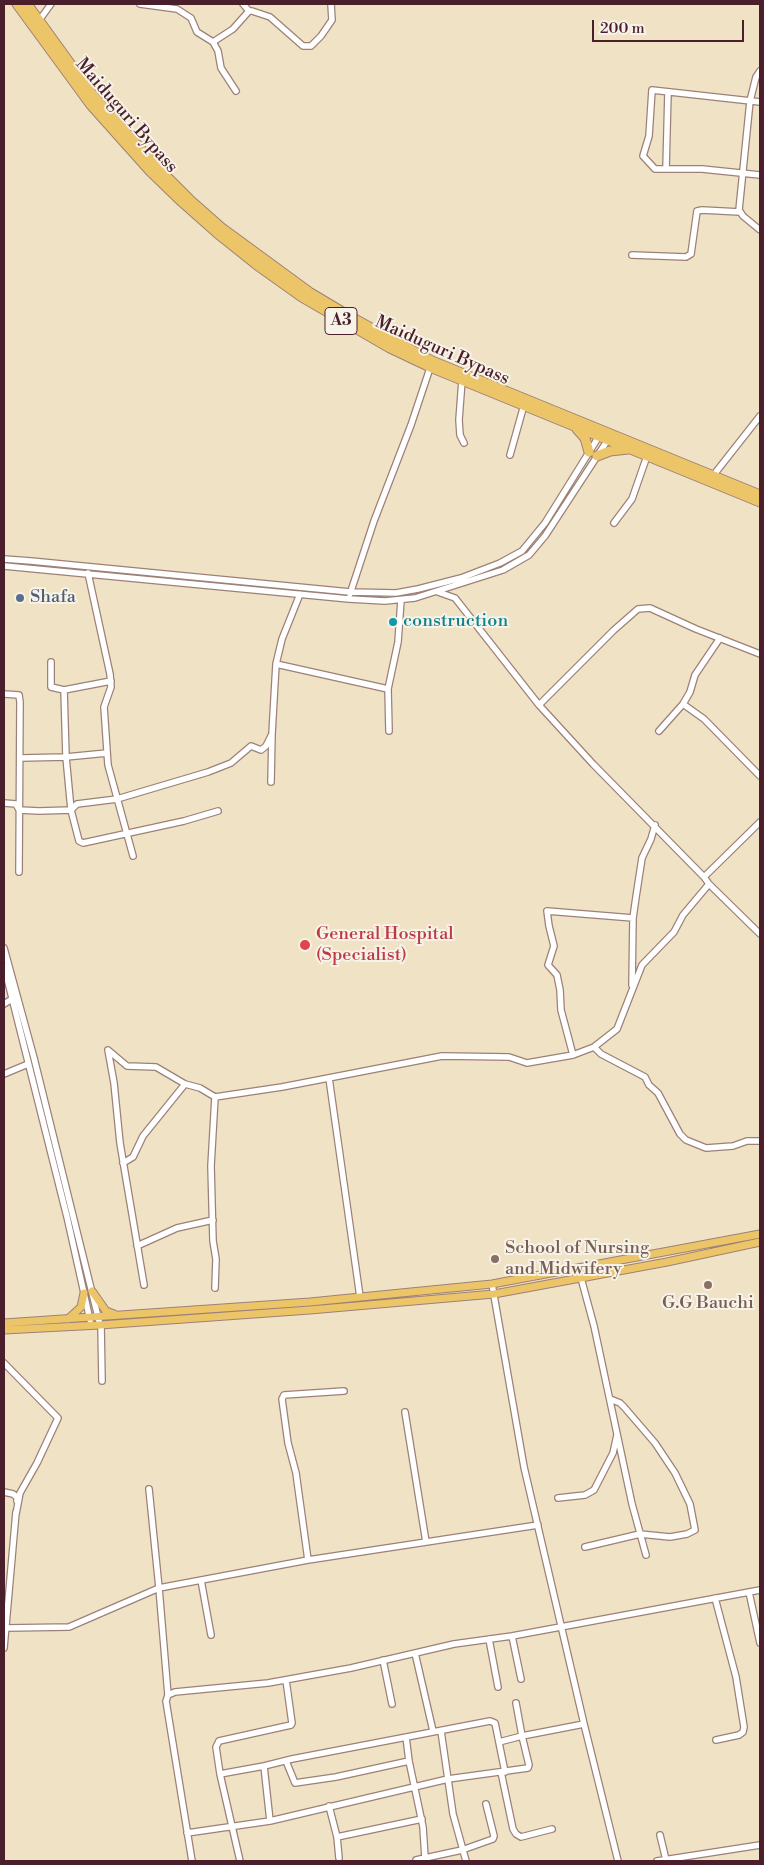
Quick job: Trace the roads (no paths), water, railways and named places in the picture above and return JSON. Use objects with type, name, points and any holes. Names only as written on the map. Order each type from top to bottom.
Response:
[{"type":"highway","name":"Maiduguri Bypass","points":[[17,4],[36,24]]},
{"type":"highway","name":"Maiduguri Bypass","points":[[26,4],[36,24],[91,105],[150,171],[182,202],[257,265],[390,348],[712,478],[760,502]]},
{"type":"highway","name":"Maiduguri Bypass","points":[[431,364],[462,380],[574,425],[605,435],[647,456],[760,495]]},
{"type":"highway","points":[[574,425],[586,438],[593,454],[630,449]]},
{"type":"main road","points":[[4,1323],[68,1319],[90,1321],[100,1325],[277,1308],[360,1297],[492,1284],[760,1234]]},
{"type":"main road","points":[[4,1330],[90,1321],[98,1316],[277,1308],[494,1294],[760,1242]]},
{"type":"main road","points":[[92,1291],[106,1311],[117,1315]]},
{"type":"main road","points":[[68,1319],[81,1308],[84,1293]]},
{"type":"street","points":[[36,24],[51,4]]},
{"type":"street","points":[[140,4],[177,9],[191,18],[198,34],[213,42],[218,51],[221,68],[236,91]]},
{"type":"street","points":[[243,4],[249,11],[270,17],[303,46],[307,47],[314,45],[330,24],[332,15],[331,4]]},
{"type":"street","points":[[213,42],[233,29],[249,11]]},
{"type":"street","points":[[740,212],[750,102],[756,77],[760,71]]},
{"type":"street","points":[[760,102],[652,90],[649,136],[643,156],[655,169],[702,169],[760,175]]},
{"type":"street","points":[[666,169],[668,92]]},
{"type":"street","points":[[632,255],[686,257],[690,254],[697,211],[702,210],[740,212],[760,230]]},
{"type":"street","points":[[349,599],[374,520],[411,425],[431,364]]},
{"type":"street","points":[[462,380],[459,420],[460,435],[464,442]]},
{"type":"street","points":[[510,455],[524,405]]},
{"type":"street","points":[[712,478],[760,416]]},
{"type":"street","points":[[5,568],[88,573],[349,599],[401,600],[437,592],[503,570],[529,555],[545,536],[605,435]]},
{"type":"street","points":[[4,560],[50,562],[350,592],[404,592],[461,578],[508,560],[522,551],[539,531],[605,435]]},
{"type":"street","points":[[614,524],[632,499],[647,456]]},
{"type":"street","points":[[539,531],[545,536]]},
{"type":"street","points":[[88,573],[111,681],[111,687],[104,707],[107,753],[117,799],[133,856]]},
{"type":"street","points":[[454,598],[458,585]]},
{"type":"street","points":[[437,592],[454,598],[539,705],[593,764],[704,877],[708,884],[760,934]]},
{"type":"street","points":[[271,782],[276,664],[282,640],[300,594]]},
{"type":"street","points":[[389,731],[388,689],[398,642],[401,600]]},
{"type":"street","points":[[539,705],[614,630],[638,609],[650,608],[760,654]]},
{"type":"street","points":[[659,731],[690,692],[694,675],[720,638]]},
{"type":"street","points":[[51,662],[51,687],[64,690],[111,681]]},
{"type":"street","points":[[276,664],[388,689]]},
{"type":"street","points":[[64,690],[66,757],[71,810],[79,842],[127,834],[218,811]]},
{"type":"street","points":[[4,694],[19,695],[20,702],[19,872]]},
{"type":"street","points":[[682,704],[704,719],[760,776]]},
{"type":"street","points":[[19,810],[39,812],[71,810],[77,804],[117,799],[208,772],[231,763],[251,746],[261,750],[266,746],[272,734]]},
{"type":"street","points":[[21,758],[66,757],[107,753]]},
{"type":"street","points":[[4,803],[16,804],[19,810]]},
{"type":"street","points":[[704,877],[760,822]]},
{"type":"street","points":[[632,992],[634,967],[633,918],[642,858],[652,839],[655,826]]},
{"type":"street","points":[[144,1285],[123,1162],[114,1083],[108,1050],[127,1066],[156,1067],[185,1084],[200,1088],[215,1097],[259,1091],[442,1056],[509,1057],[527,1063],[573,1055],[594,1047],[617,1029],[642,965],[674,932],[683,915],[708,884]]},
{"type":"street","points":[[573,1055],[561,1010],[560,990],[556,975],[548,965],[554,946],[547,911],[633,918]]},
{"type":"street","points":[[4,948],[36,1067],[98,1316],[102,1381]]},
{"type":"street","points":[[4,967],[67,1217],[90,1321]]},
{"type":"street","points":[[4,1004],[12,999]]},
{"type":"street","points":[[594,1047],[601,1054],[645,1077],[649,1085],[658,1093],[680,1134],[686,1140],[706,1148],[733,1146],[747,1141],[760,1141]]},
{"type":"street","points":[[4,1074],[28,1064]]},
{"type":"street","points":[[329,1078],[360,1297]]},
{"type":"street","points":[[123,1162],[133,1157],[143,1136],[185,1084]]},
{"type":"street","points":[[215,1097],[211,1166],[216,1259],[215,1288]]},
{"type":"street","points":[[137,1246],[177,1228],[213,1220]]},
{"type":"street","points":[[582,1278],[646,1555]]},
{"type":"street","points":[[492,1284],[524,1467],[618,1861]]},
{"type":"street","points":[[4,1363],[58,1418],[38,1463],[20,1493],[16,1514]]},
{"type":"street","points":[[308,1560],[296,1473],[288,1443],[282,1399],[284,1395],[344,1391]]},
{"type":"street","points":[[585,1547],[640,1534],[670,1537],[687,1534],[695,1530],[694,1519],[684,1490],[660,1451],[624,1407],[610,1399]]},
{"type":"street","points":[[405,1412],[426,1542]]},
{"type":"street","points":[[558,1498],[584,1494],[594,1490],[613,1453],[617,1433]]},
{"type":"street","points":[[149,1488],[168,1695],[166,1701],[192,1861]]},
{"type":"street","points":[[4,1492],[17,1497],[4,1648]]},
{"type":"street","points":[[6,1628],[69,1627],[159,1588],[308,1560],[538,1525]]},
{"type":"street","points":[[201,1580],[211,1635]]},
{"type":"street","points":[[168,1695],[175,1692],[286,1680],[350,1668],[454,1644],[512,1636],[760,1590]]},
{"type":"street","points":[[749,1592],[760,1643]]},
{"type":"street","points":[[715,1598],[736,1676],[742,1704],[744,1727],[743,1732],[738,1735],[716,1740]]},
{"type":"street","points":[[512,1636],[521,1679]]},
{"type":"street","points":[[489,1639],[498,1687]]},
{"type":"street","points":[[415,1653],[433,1731]]},
{"type":"street","points":[[383,1660],[392,1704]]},
{"type":"street","points":[[240,1861],[220,1774],[216,1747],[219,1741],[291,1726],[286,1680]]},
{"type":"street","points":[[187,1833],[270,1821],[448,1779],[529,1767],[516,1703]]},
{"type":"street","points":[[220,1774],[492,1721],[495,1723],[500,1742],[513,1829],[521,1837],[552,1829]]},
{"type":"street","points":[[500,1742],[584,1724]]},
{"type":"street","points":[[441,1731],[452,1814],[466,1861]]},
{"type":"street","points":[[406,1737],[408,1761],[422,1819],[425,1858]]},
{"type":"street","points":[[286,1761],[294,1783],[336,1777],[408,1761]]},
{"type":"street","points":[[264,1766],[270,1821]]},
{"type":"street","points":[[414,1861],[462,1850],[493,1839],[494,1836],[486,1804]]},
{"type":"street","points":[[329,1806],[338,1837],[338,1858]]},
{"type":"street","points":[[338,1837],[422,1819]]},
{"type":"street","points":[[660,1835],[666,1860]]},
{"type":"street","points":[[657,1861],[760,1844]]},
{"type":"street","points":[[439,1854],[440,1861]]},
{"type":"place","name":"Shafa","points":[[20,598]]},
{"type":"place","name":"construction","points":[[393,622]]},
{"type":"place","name":"General Hospital (Specialist)","points":[[305,945]]},
{"type":"place","name":"School of Nursing and Midwifery","points":[[495,1259]]},
{"type":"place","name":"G.G Bauchi","points":[[708,1285]]}]
